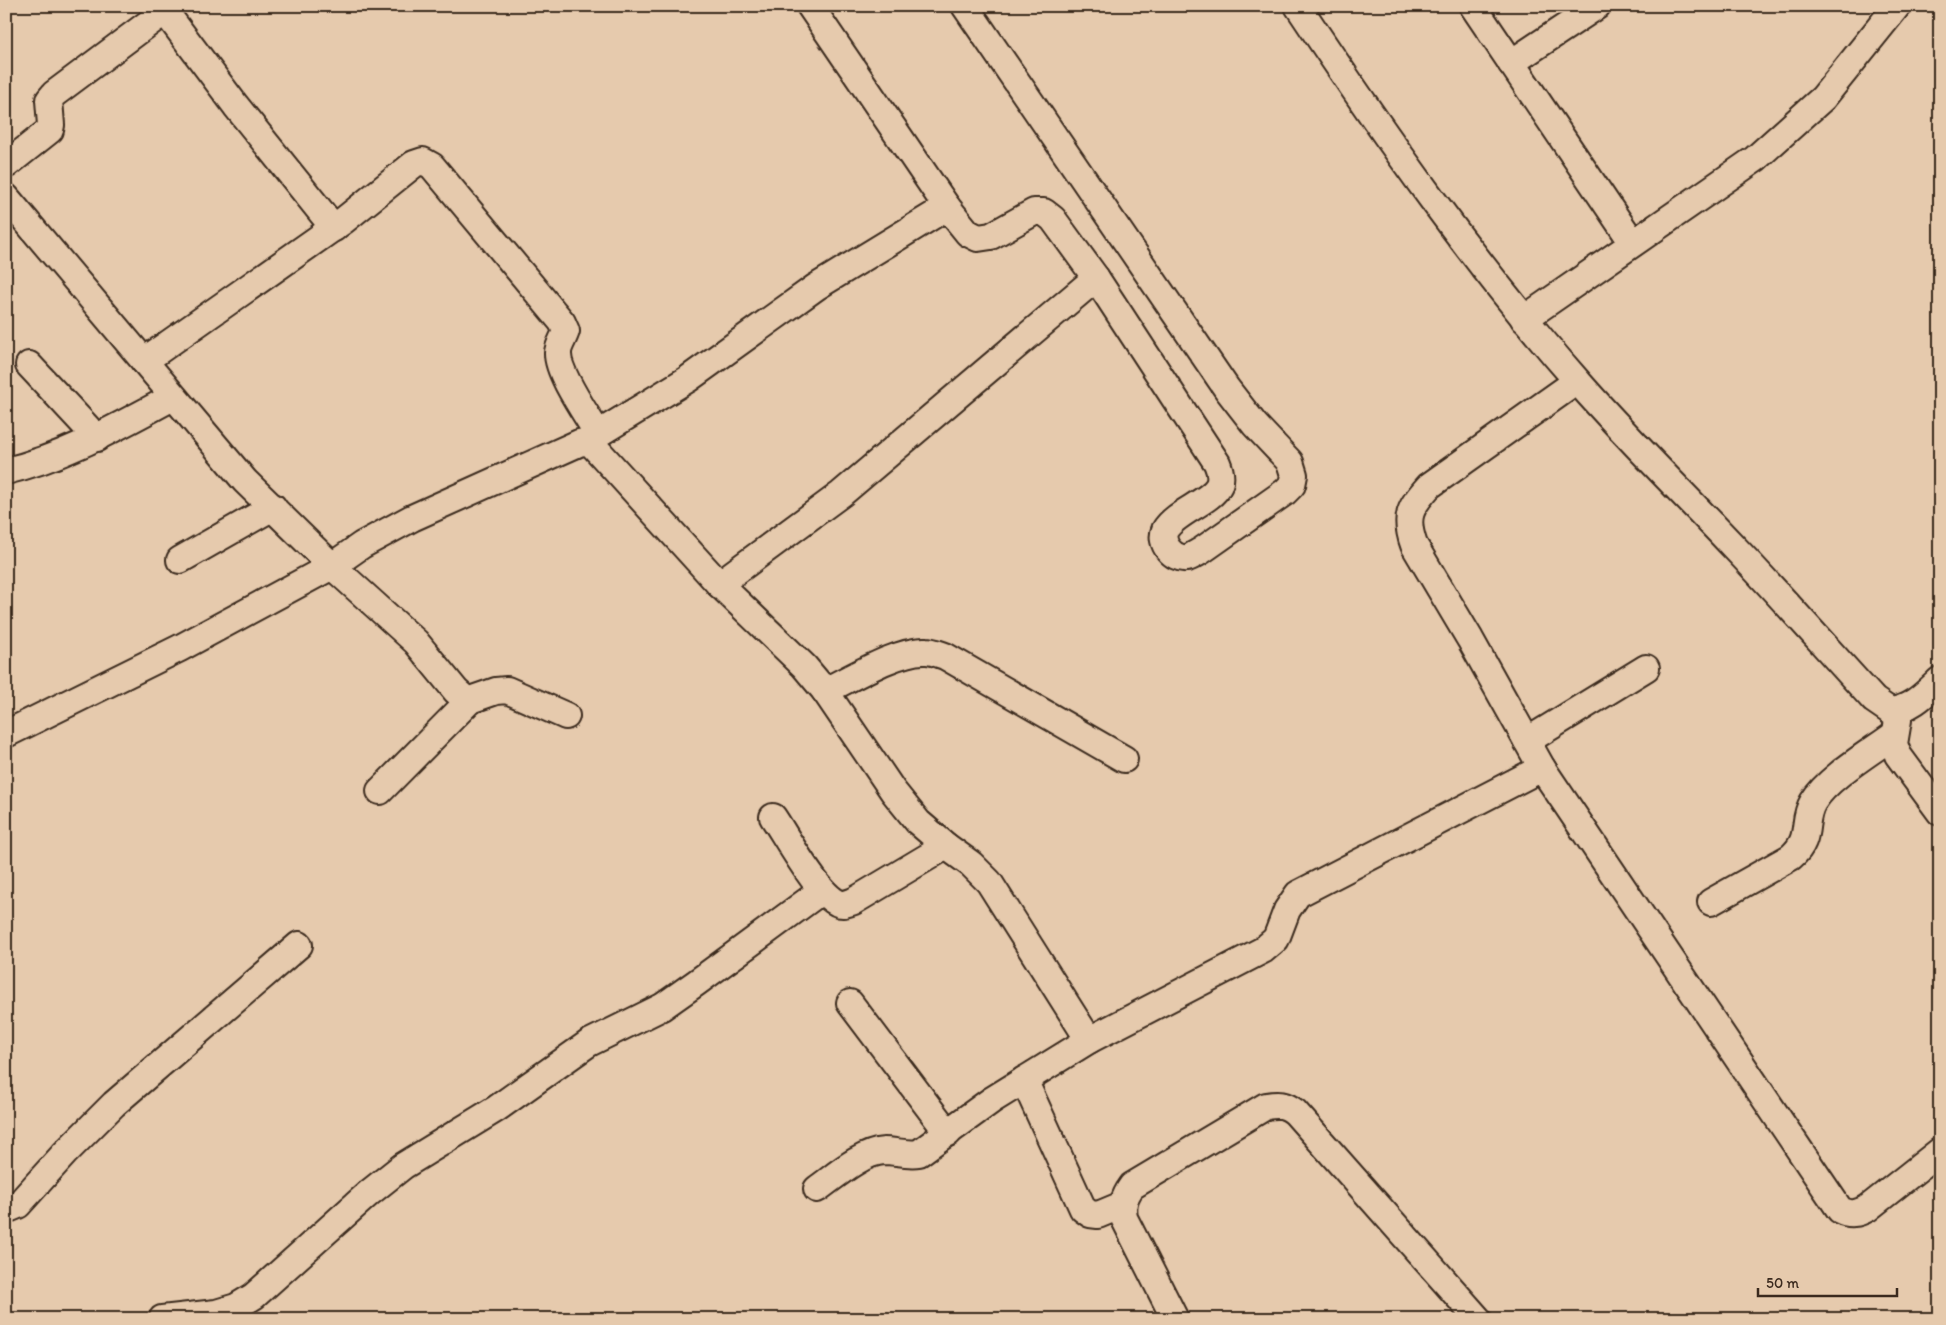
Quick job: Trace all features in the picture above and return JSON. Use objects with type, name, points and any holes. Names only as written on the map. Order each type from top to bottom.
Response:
[{"type":"street","points":[[810,6],[947,206],[968,232],[978,238],[991,236],[1034,212],[1044,212],[1052,219],[1096,278],[1217,463],[1221,474],[1218,486],[1209,495],[1174,520],[1165,530],[1164,539],[1168,549],[1178,558],[1188,558],[1201,551],[1285,492],[1292,485],[1294,475],[1290,462],[1255,425],[1227,389],[965,6]]},
{"type":"street","points":[[1298,6],[1367,109],[1486,272],[1524,319],[1577,381],[1744,558],[1874,700],[1890,711],[1900,710],[1918,700],[1940,680]]},
{"type":"street","points":[[1473,6],[1633,243]]},
{"type":"street","points":[[1511,63],[1597,6]]},
{"type":"street","points":[[1524,319],[1633,243],[1677,215],[1762,153],[1823,98],[1897,6]]},
{"type":"street","points":[[6,165],[50,130],[49,100],[54,94],[163,9],[236,106],[334,228]]},
{"type":"street","points":[[144,361],[334,228],[414,164],[423,161],[432,166],[562,322],[566,331],[558,350],[558,360],[593,437],[720,584],[804,666],[826,691],[893,791],[918,822],[971,864],[989,882],[1089,1040]]},
{"type":"street","points":[[6,197],[245,481],[332,566],[416,642],[456,691],[464,698],[470,700]]},
{"type":"street","points":[[6,734],[180,648],[332,566],[362,545],[412,518],[578,442],[593,437],[688,379],[816,287],[947,206]]},
{"type":"street","points":[[720,584],[841,494],[1096,278]]},
{"type":"street","points":[[28,365],[97,438]]},
{"type":"street","points":[[1577,381],[1429,486],[1415,501],[1409,515],[1409,530],[1414,545],[1470,639],[1542,768],[1840,1210],[1848,1214],[1860,1212],[1868,1208],[1940,1150]]},
{"type":"street","points":[[6,471],[74,448],[97,438],[173,397]]},
{"type":"street","points":[[180,560],[273,507]]},
{"type":"street","points":[[826,691],[883,663],[910,653],[927,650],[945,656],[1124,759]]},
{"type":"street","points":[[1527,741],[1646,668]]},
{"type":"street","points":[[380,791],[470,700],[496,691],[507,690],[566,716]]},
{"type":"street","points":[[1900,710],[1894,735],[1894,744],[1898,755],[1940,812]]},
{"type":"street","points":[[1711,902],[1790,858],[1800,850],[1812,803],[1820,792],[1894,735]]},
{"type":"street","points":[[816,1188],[874,1152],[918,1153],[992,1100],[1089,1040],[1263,950],[1276,939],[1287,910],[1298,894],[1542,768]]},
{"type":"street","points":[[773,817],[821,891],[833,901],[842,905],[854,901],[946,846]]},
{"type":"street","points":[[162,1319],[216,1313],[236,1307],[254,1296],[369,1193],[403,1166],[496,1109],[589,1043],[662,1007],[821,891]]},
{"type":"street","points":[[6,1210],[18,1205],[65,1153],[114,1104],[299,945]]},
{"type":"street","points":[[850,1003],[948,1133]]},
{"type":"street","points":[[1024,1080],[1083,1209],[1090,1214],[1098,1214],[1122,1205]]},
{"type":"street","points":[[1175,1319],[1124,1218],[1122,1205],[1126,1193],[1132,1186],[1266,1106],[1279,1104],[1295,1112],[1478,1319]]}]
